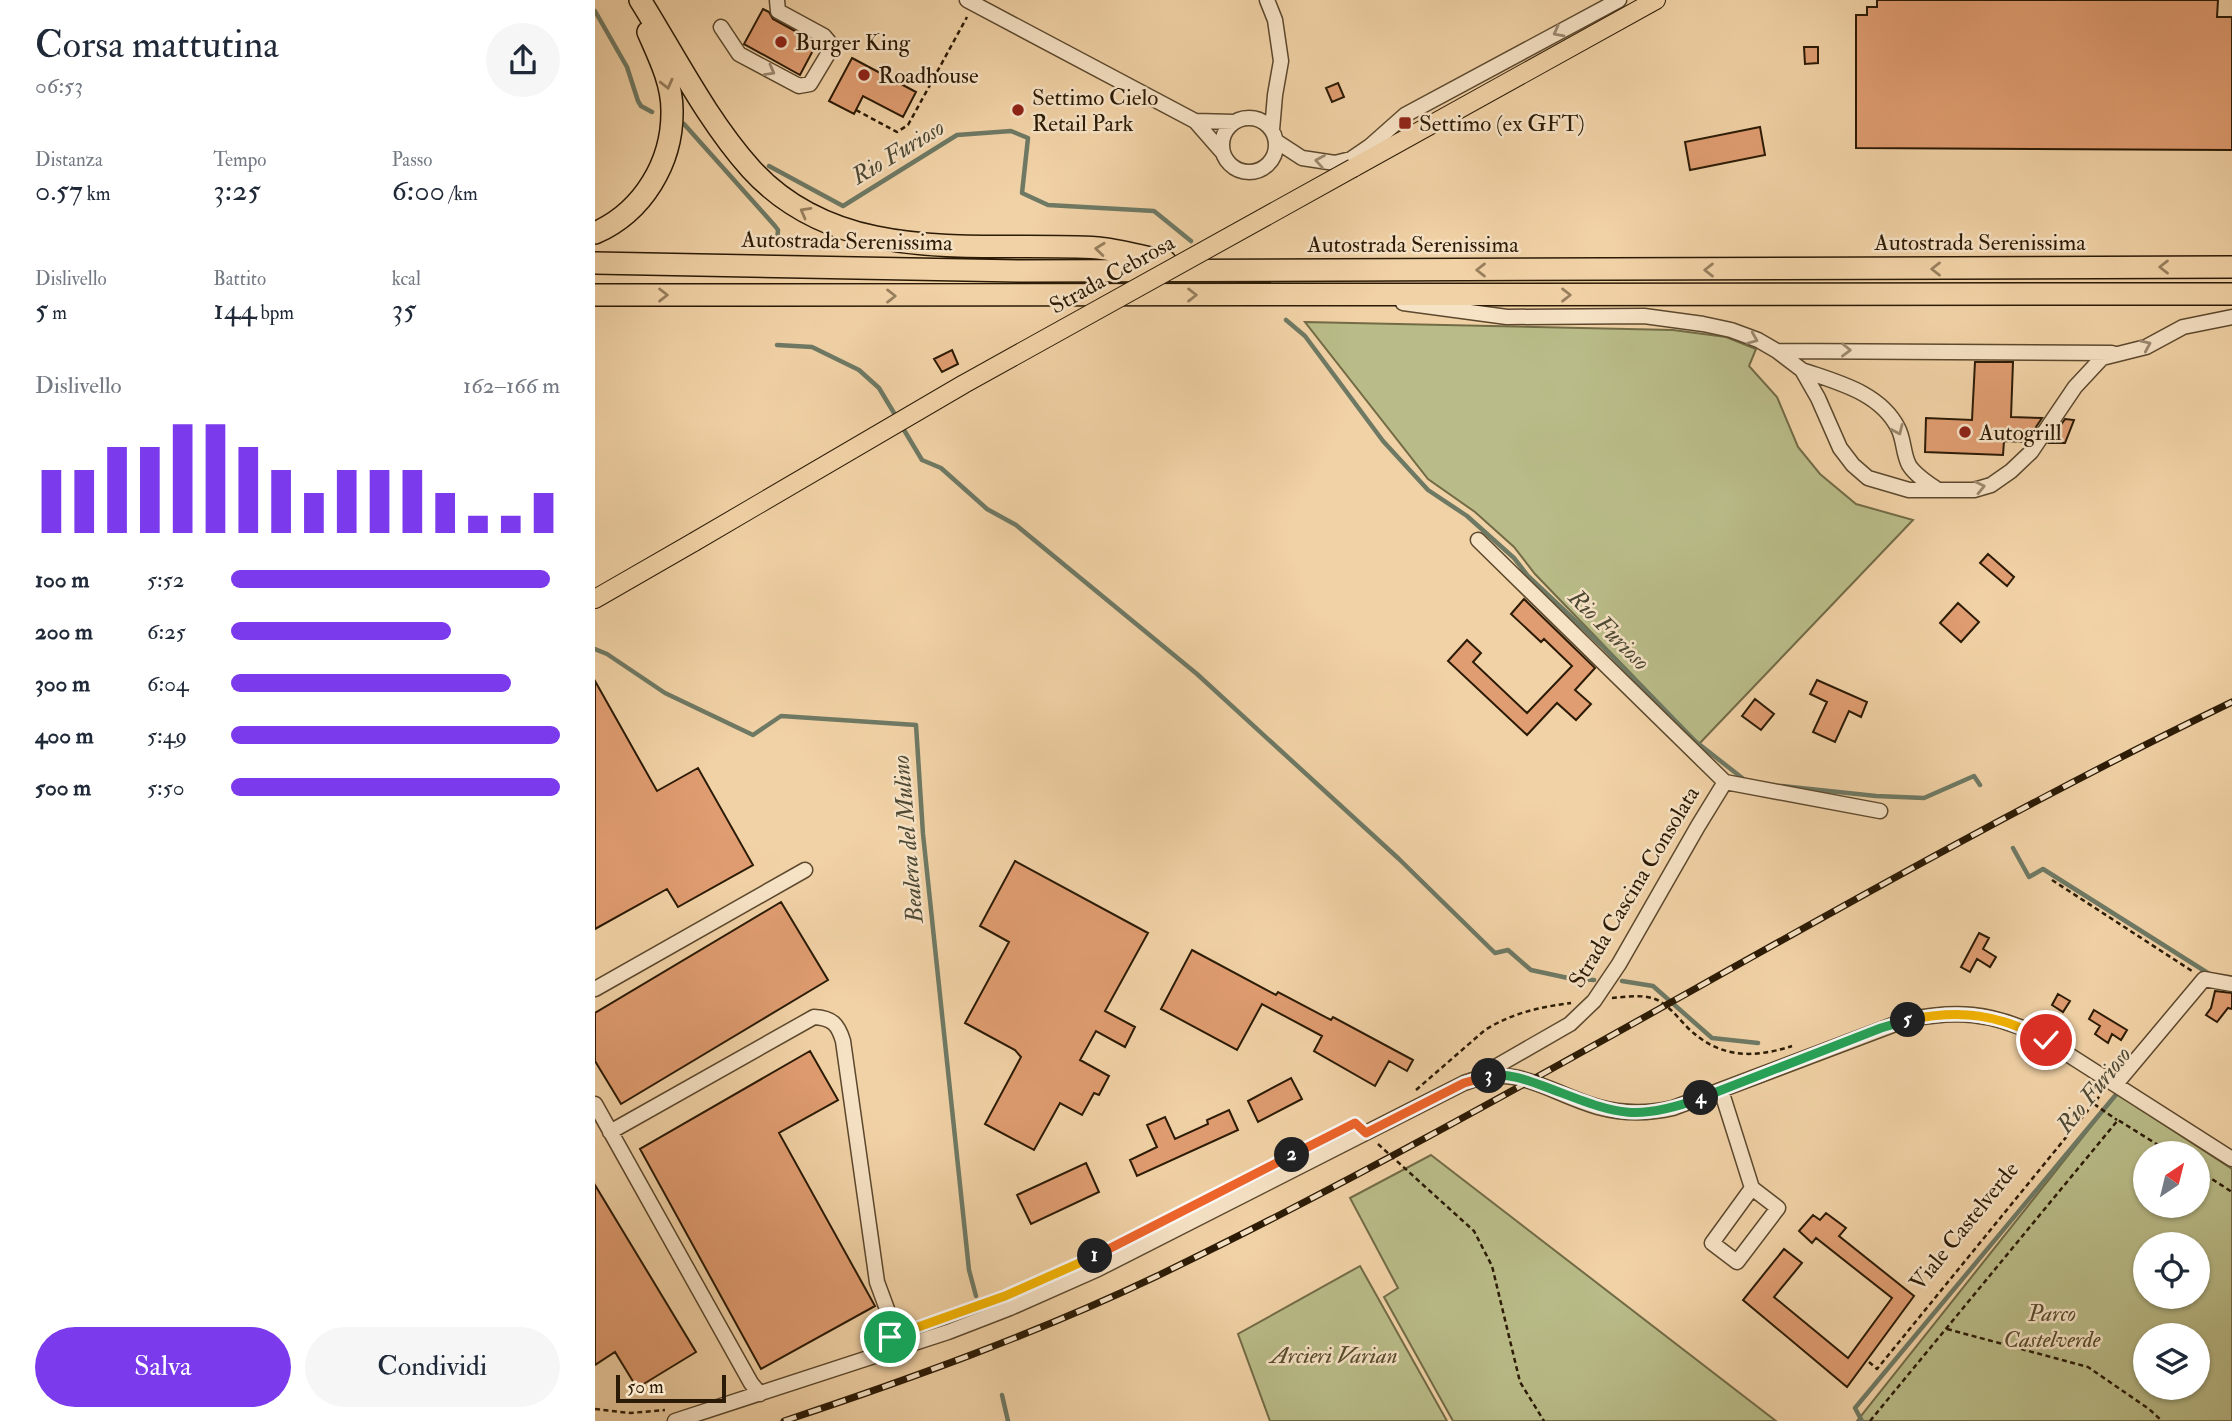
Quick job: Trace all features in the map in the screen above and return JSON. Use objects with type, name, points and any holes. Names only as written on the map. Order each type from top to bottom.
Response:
[{"type":"highway","points":[[595,233],[619,220],[642,198],[661,167],[669,138],[672,111],[670,91],[655,49],[629,0]]},
{"type":"highway","points":[[640,0],[737,152],[767,186],[794,206],[817,218],[867,235],[910,243],[960,247],[1100,248],[1216,271]]},
{"type":"highway","name":"Autostrada Serenissima","points":[[595,263],[1022,271],[2232,267]]},
{"type":"highway","points":[[595,295],[2232,294]]},
{"type":"main road","name":"Strada Cebrosa","points":[[595,599],[976,377],[1656,0]]},
{"type":"street","points":[[721,27],[739,54],[799,86],[810,84],[831,50],[829,42],[824,36],[778,11],[777,0]]},
{"type":"street","points":[[969,5],[1195,121],[1234,167],[1252,172],[1269,164],[1274,157],[1275,95],[1281,61],[1275,20],[1267,0]]},
{"type":"street","points":[[1223,153],[1224,134],[1241,118],[1252,118],[1264,121],[1274,136],[1302,158],[1335,163],[1351,159],[1412,111],[1619,0]]},
{"type":"street","points":[[1252,118],[1275,95]]},
{"type":"street","points":[[1195,121],[1234,122]]},
{"type":"street","points":[[1346,295],[1507,317],[1644,316],[1731,330],[1758,340],[1802,370],[1851,387],[1873,400],[1899,429],[1909,465],[1938,490]]},
{"type":"street","points":[[1802,370],[1840,447],[1853,465],[1868,478],[1909,490],[1974,490],[1991,485],[2031,452],[2075,387],[2102,358],[2146,347],[2183,327],[2232,317]]},
{"type":"street","points":[[1777,351],[2117,353]]},
{"type":"street","name":"Strada Cascina Consolata","points":[[1478,540],[1725,782],[1880,811]]},
{"type":"street","name":"Strada Cascina Consolata","points":[[671,1415],[760,1394],[1010,1308],[1098,1269],[1473,1080],[1570,1024],[1594,1001],[1619,964],[1725,782]]},
{"type":"street","points":[[595,989],[804,870]]},
{"type":"street","points":[[2116,1084],[2204,979],[2232,984]]},
{"type":"street","points":[[1473,1080],[1495,1075],[1517,1077],[1597,1107],[1633,1114],[1673,1108],[1906,1020],[1951,1013],[1989,1016],[2046,1040],[2232,1158]]},
{"type":"street","points":[[610,1132],[814,1017],[831,1020],[839,1028],[843,1041],[877,1283],[901,1347]]},
{"type":"street","points":[[1721,1090],[1752,1188],[1778,1208],[1737,1262],[1712,1243],[1752,1188]]},
{"type":"street","points":[[595,1104],[751,1383],[760,1394]]},
{"type":"path","points":[[937,72],[969,5]]},
{"type":"path","points":[[856,110],[897,132],[908,125],[930,85]]},
{"type":"path","points":[[2052,880],[2204,979]]},
{"type":"path","points":[[1407,1095],[1497,1022],[1539,1007],[1627,996],[1654,999],[1663,1003],[1707,1045],[1727,1052],[1761,1054],[1796,1045]]},
{"type":"path","name":"Viale Castelverde","points":[[1869,1362],[1877,1369],[2094,1104],[2118,1120]]},
{"type":"path","points":[[1870,1421],[2118,1120],[2152,1141]]},
{"type":"path","points":[[1366,1133],[1474,1231],[1492,1266],[1520,1381],[1544,1421]]},
{"type":"path","points":[[2210,1178],[2232,1192]]},
{"type":"path","points":[[1945,1328],[2088,1367],[2162,1421]]},
{"type":"path","points":[[595,1409],[671,1415]]},
{"type":"green space","points":[[1305,322],[1673,330],[1726,337],[1756,349],[1749,366],[1777,397],[1798,447],[1820,474],[1856,504],[1913,520],[1699,744],[1535,574],[1514,547],[1475,512],[1428,479]]},
{"type":"green space","name":"Parco Castelverde","points":[[2117,1094],[2189,1141],[2133,1141],[2133,1218],[2210,1218],[2210,1155],[2232,1169],[2232,1421],[1857,1421]]},
{"type":"green space","points":[[1431,1155],[1776,1421],[1453,1421],[1384,1297],[1398,1288],[1350,1198]]},
{"type":"green space","name":"Arcieri Varian","points":[[1360,1266],[1447,1421],[1270,1421],[1238,1334]]},
{"type":"building","points":[[1877,0],[2218,0],[2217,17],[2232,17],[2232,150],[1856,148],[1856,15],[1867,15],[1867,7],[1877,7]]},
{"type":"building","name":"Burger King","points":[[763,9],[769,12],[773,19],[817,43],[800,75],[744,44]]},
{"type":"building","points":[[1804,47],[1818,47],[1818,63],[1805,64]]},
{"type":"building","name":"Roadhouse","points":[[852,58],[916,92],[903,117],[863,96],[854,114],[829,101]]},
{"type":"building","points":[[1338,83],[1344,97],[1332,102],[1326,88]]},
{"type":"building","points":[[1760,127],[1765,155],[1690,170],[1685,142]]},
{"type":"building","points":[[952,350],[958,364],[942,372],[934,359]]},
{"type":"building","points":[[1975,362],[2013,362],[2011,417],[2042,418],[2026,442],[2004,441],[2003,455],[1925,452],[1926,418],[1972,420]]},
{"type":"building","points":[[2065,419],[2074,420],[2065,443],[2049,443]]},
{"type":"building","points":[[1988,554],[2014,577],[2007,586],[1980,563]]},
{"type":"building","points":[[1524,599],[1595,668],[1575,690],[1591,704],[1576,720],[1557,703],[1527,735],[1448,661],[1467,640],[1481,653],[1473,662],[1527,713],[1572,666],[1544,639],[1541,642],[1511,614]]},
{"type":"building","points":[[1958,603],[1979,622],[1961,642],[1940,623]]},
{"type":"building","points":[[1817,680],[1867,702],[1861,717],[1849,711],[1835,742],[1813,732],[1827,702],[1810,694]]},
{"type":"building","points":[[595,681],[657,791],[698,768],[753,865],[678,907],[667,889],[595,929]]},
{"type":"building","points":[[1755,699],[1774,714],[1761,730],[1742,716]]},
{"type":"building","points":[[1015,861],[1148,933],[1105,1011],[1135,1027],[1125,1047],[1096,1031],[1080,1060],[1109,1076],[1099,1095],[1094,1093],[1082,1115],[1060,1103],[1034,1150],[985,1124],[1021,1057],[1015,1050],[965,1023],[1009,942],[980,926]]},
{"type":"building","points":[[781,902],[828,980],[621,1104],[595,1061],[595,1013]]},
{"type":"building","points":[[1979,933],[1989,938],[1983,949],[1996,957],[1990,967],[1977,959],[1970,972],[1961,967]]},
{"type":"building","points":[[1192,950],[1276,995],[1278,992],[1331,1020],[1333,1017],[1413,1060],[1407,1071],[1389,1061],[1375,1086],[1314,1051],[1322,1036],[1262,1004],[1237,1050],[1161,1009]]},
{"type":"building","points":[[2215,991],[2232,993],[2232,1009],[2228,1008],[2217,1022],[2206,1015],[2211,1008]]},
{"type":"building","points":[[2058,994],[2070,1001],[2063,1012],[2052,1005]]},
{"type":"building","points":[[2094,1010],[2127,1030],[2121,1040],[2112,1034],[2108,1043],[2095,1034],[2100,1026],[2089,1019]]},
{"type":"building","points":[[810,1051],[838,1100],[779,1133],[875,1306],[761,1369],[640,1149]]},
{"type":"building","points":[[1291,1078],[1302,1099],[1258,1122],[1248,1101]]},
{"type":"building","points":[[1229,1110],[1238,1130],[1137,1176],[1130,1160],[1157,1147],[1147,1125],[1165,1117],[1175,1139],[1208,1124],[1207,1120]]},
{"type":"building","points":[[1086,1163],[1099,1192],[1031,1224],[1017,1195]]},
{"type":"building","points":[[595,1185],[696,1352],[637,1388],[615,1352],[595,1365]]},
{"type":"building","points":[[1826,1213],[1846,1228],[1839,1236],[1914,1296],[1847,1387],[1743,1300],[1784,1249],[1802,1263],[1774,1297],[1848,1358],[1892,1298],[1816,1238],[1812,1243],[1799,1231],[1813,1215],[1820,1220]]},
{"type":"waterway","name":"Rio Furioso","points":[[595,11],[627,67],[638,101],[652,112]]},
{"type":"waterway","name":"Rio Furioso","points":[[684,124],[775,226],[778,230],[777,243]]},
{"type":"waterway","name":"Rio Furioso","points":[[769,166],[843,206],[957,135],[1011,131],[1028,138],[1022,193],[1048,205],[1154,211],[1191,241]]},
{"type":"waterway","name":"Rio Furioso","points":[[1286,320],[1305,336],[1383,441],[1428,490],[1467,516],[1514,558],[1528,576],[1601,645],[1695,741],[1746,781]]},
{"type":"waterway","points":[[777,345],[812,347],[859,370],[879,388],[897,418]]},
{"type":"waterway","points":[[901,425],[922,460],[941,468],[987,509],[1016,525],[1197,674],[1399,859],[1495,953],[1508,950],[1531,970],[1568,978],[1594,980]]},
{"type":"waterway","name":"Bealera del Mulino","points":[[595,649],[607,654],[665,693],[753,735],[781,716],[916,725],[923,834],[969,1270],[976,1296]]},
{"type":"waterway","name":"Rio Furioso","points":[[1782,786],[1924,798],[1974,776],[1980,785]]},
{"type":"waterway","name":"Rio Furioso","points":[[2013,848],[2029,877],[2043,869],[2211,975]]},
{"type":"waterway","name":"Rio Furioso","points":[[1622,981],[1653,986],[1712,1038],[1758,1043]]},
{"type":"waterway","name":"Rio Furioso","points":[[1862,1421],[1855,1408],[2119,1091]]},
{"type":"waterway","name":"Bealera del Mulino","points":[[1002,1395],[1008,1421]]},
{"type":"railway","points":[[784,1421],[972,1355],[1064,1318],[1155,1277],[1292,1209],[1561,1064],[1961,842],[2232,702]]},
{"type":"place","name":"Burger King","points":[[781,42]]},
{"type":"place","name":"Roadhouse","points":[[864,75]]},
{"type":"place","name":"Settimo Cielo Retail Park","points":[[1018,110]]},
{"type":"place","name":"Settimo (ex GFT)","points":[[1405,123]]},
{"type":"place","name":"Autogrill","points":[[1965,432]]},
{"type":"route","points":[[890,1337],[1005,1296],[1092,1257],[1355,1123],[1366,1133],[1473,1080],[1507,1075],[1597,1107],[1644,1114],[1673,1108],[1881,1028],[1931,1015],[1951,1013],[1989,1016],[2046,1040]]}]
